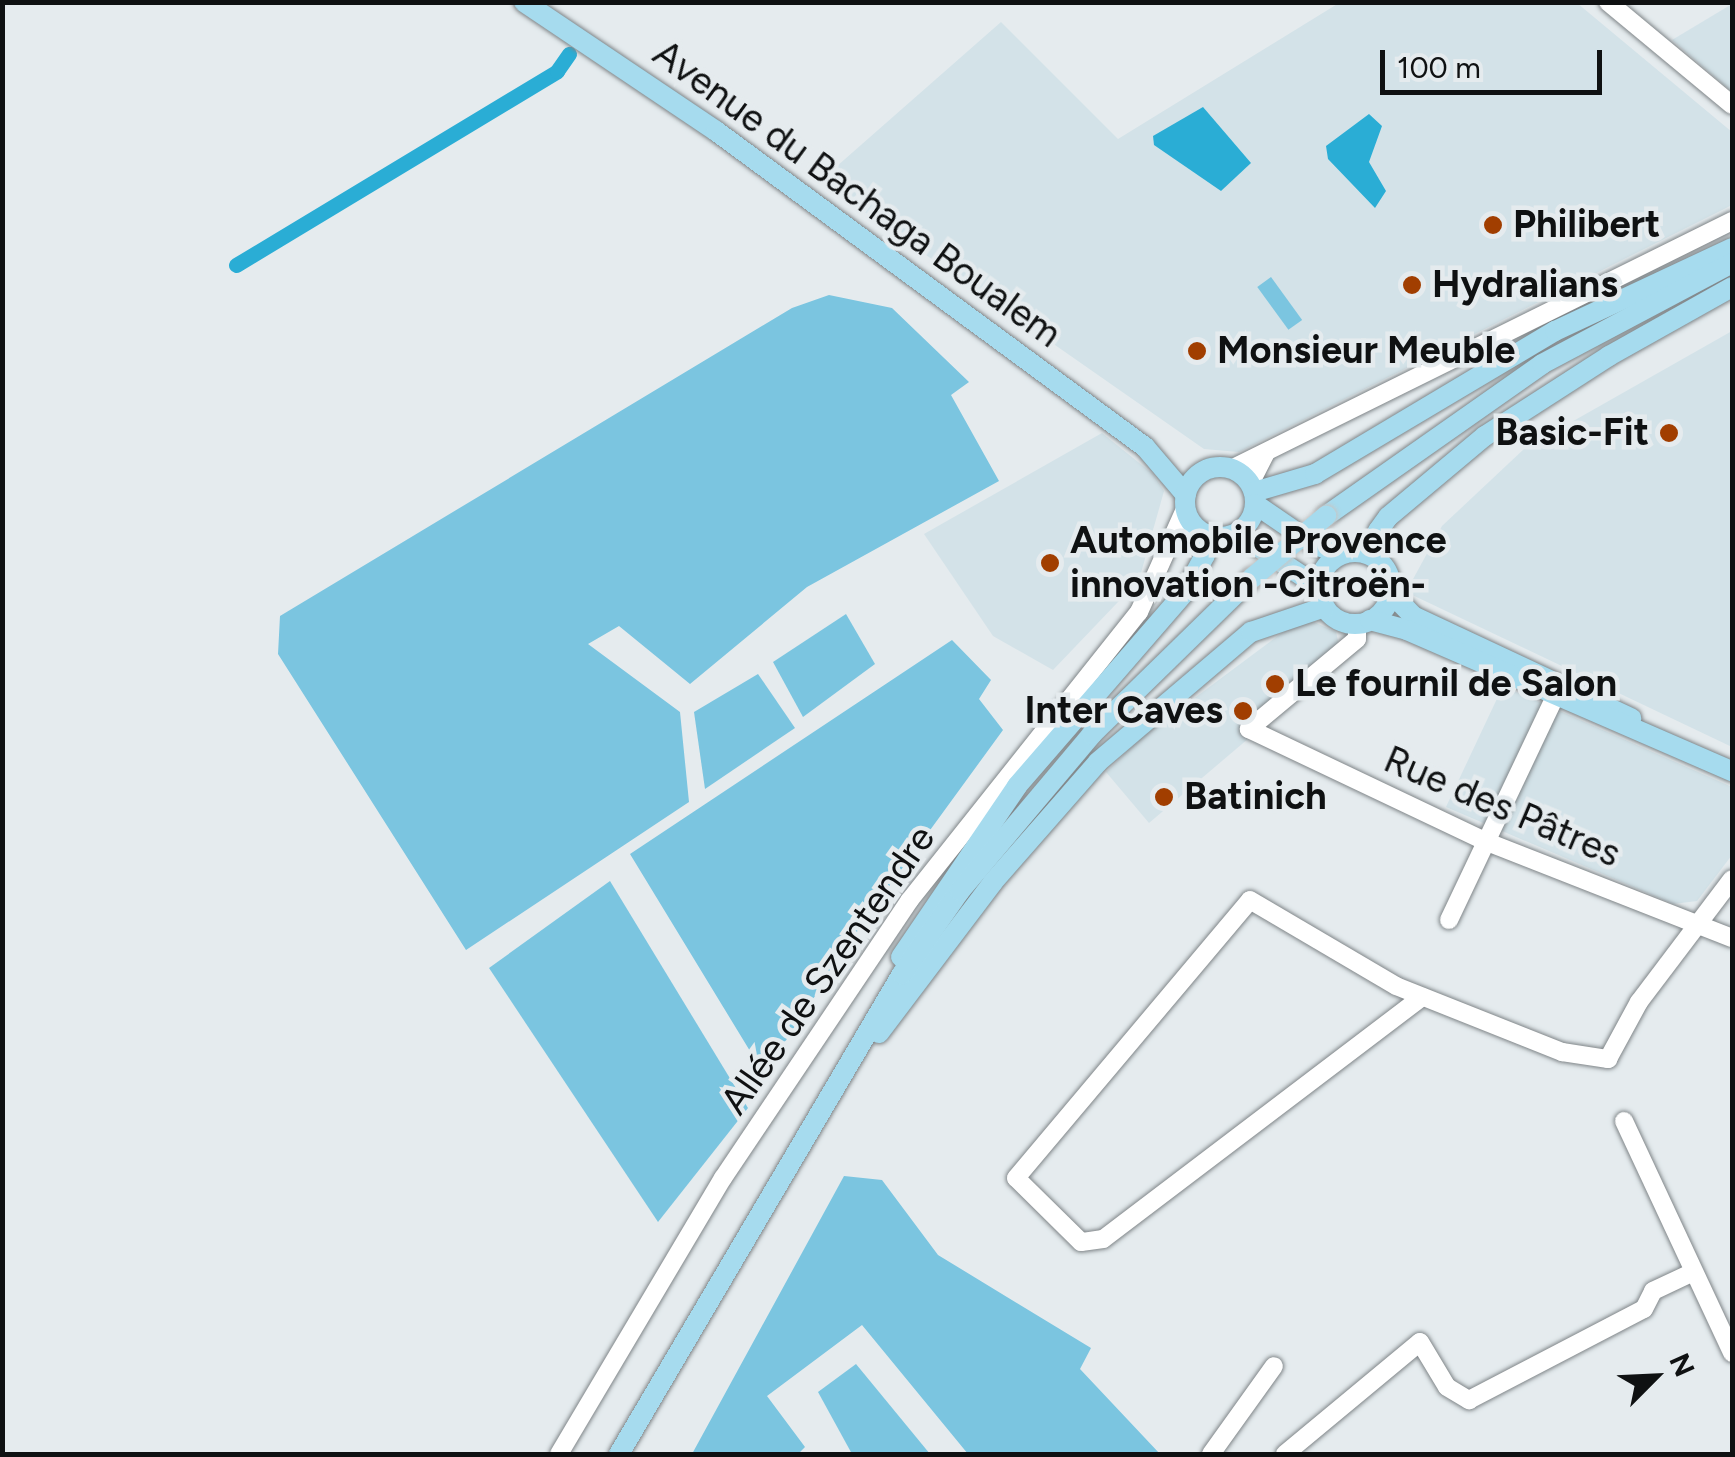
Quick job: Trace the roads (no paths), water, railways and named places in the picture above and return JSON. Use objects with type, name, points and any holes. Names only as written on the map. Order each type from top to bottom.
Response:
[{"type":"main road","name":"Avenue du Bachaga Boualem","points":[[524,2],[716,131],[1145,447]]},
{"type":"main road","points":[[1253,493],[1315,474],[1539,340],[1732,248]]},
{"type":"main road","points":[[619,1454],[902,974],[1043,789],[1143,680],[1252,578],[1326,516],[1542,364],[1732,263]]},
{"type":"main road","points":[[1558,692],[1520,666],[1413,616],[1390,592],[1377,560],[1383,523],[1485,436],[1609,356],[1732,287]]},
{"type":"main road","points":[[1145,447],[1204,472],[1231,469],[1253,493],[1315,545],[1377,560]]},
{"type":"main road","points":[[902,974],[901,954],[924,915],[1072,717],[1185,592],[1206,555],[1202,531],[1186,501],[1145,447]]},
{"type":"main road","points":[[1186,501],[1204,472]]},
{"type":"main road","points":[[1237,533],[1253,493]]},
{"type":"main road","points":[[1202,531],[1237,533],[1322,597],[1363,622],[1404,629],[1499,673],[1558,692],[1732,771]]},
{"type":"main road","points":[[1322,597],[1326,567],[1342,554]]},
{"type":"main road","points":[[1363,622],[1390,592]]},
{"type":"main road","points":[[845,1073],[992,882],[1098,762],[1250,632],[1322,597]]},
{"type":"main road","points":[[1499,673],[1520,666]]},
{"type":"street","points":[[1608,2],[1732,106]]},
{"type":"street","points":[[1231,469],[1265,455],[1304,430],[1423,379],[1652,256],[1732,221]]},
{"type":"street","points":[[1253,493],[1265,455]]},
{"type":"street","name":"Allée de Szentendre","points":[[559,1454],[745,1145],[909,902],[1139,612],[1186,501]]},
{"type":"street","points":[[1171,538],[1202,531]]},
{"type":"street","name":"Rue des Pâtres","points":[[1363,622],[1357,639],[1320,663],[1250,728],[1487,842],[1732,938]]},
{"type":"street","points":[[1449,920],[1558,692]]},
{"type":"street","points":[[1422,997],[1104,1239],[1081,1242],[1016,1178],[1250,900],[1396,986],[1562,1052],[1608,1059],[1618,1032],[1732,879]]},
{"type":"street","points":[[1396,986],[1397,1019]]},
{"type":"street","points":[[1624,1121],[1691,1273],[1732,1353]]},
{"type":"street","points":[[1286,1454],[1420,1342],[1447,1387],[1469,1400],[1644,1309],[1653,1291],[1691,1273]]},
{"type":"street","points":[[1211,1454],[1274,1366]]},
{"type":"waterway","points":[[236,265],[557,71],[569,54]]},
{"type":"place","name":"Philibert","points":[[1493,225]]},
{"type":"place","name":"Hydralians","points":[[1412,285]]},
{"type":"place","name":"Monsieur Meuble","points":[[1197,351]]},
{"type":"place","name":"Basic-Fit","points":[[1669,433]]},
{"type":"place","name":"Automobile Provence innovation -Citroën-","points":[[1050,563]]},
{"type":"place","name":"Le fournil de Salon","points":[[1275,684]]},
{"type":"place","name":"Inter Caves","points":[[1243,711]]},
{"type":"place","name":"Batinich","points":[[1164,797]]}]
